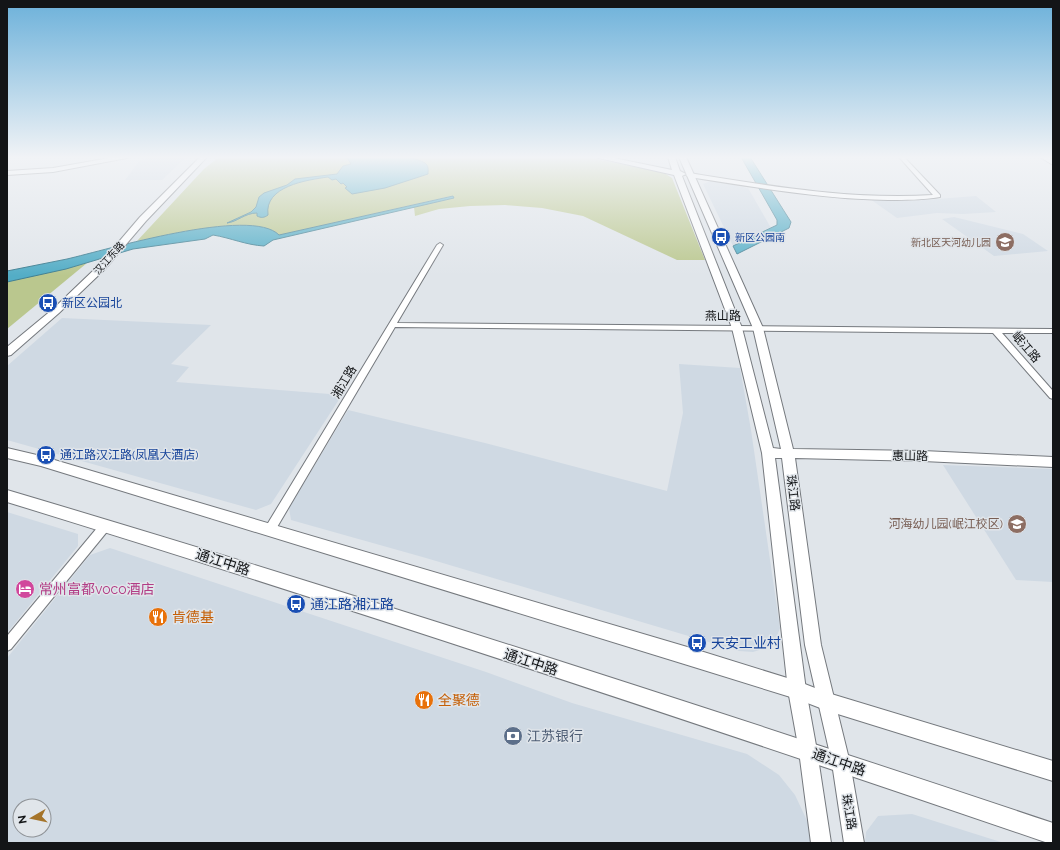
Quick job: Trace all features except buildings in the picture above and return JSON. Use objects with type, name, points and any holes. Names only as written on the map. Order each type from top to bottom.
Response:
[{"type":"main road","points":[[7,453],[41,461],[797,690],[828,702],[1053,771]]},
{"type":"main road","name":"通江中路","points":[[7,496],[106,525],[808,751],[1053,834]]},
{"type":"street","name":"汉江东路","points":[[7,343],[54,304],[99,261],[158,197]]},
{"type":"street","name":"汉江东路","points":[[7,353],[56,312],[110,258],[164,197]]},
{"type":"street","name":"珠江路","points":[[685,197],[737,328],[768,453],[797,690],[808,751],[821,843]]},
{"type":"street","name":"珠江路","points":[[699,197],[758,328],[788,453],[813,645],[828,702],[841,763],[854,843]]},
{"type":"street","points":[[873,197],[907,199],[931,197]]},
{"type":"street","name":"湘江路","points":[[269,531],[440,244]]},
{"type":"street","name":"燕山路","points":[[392,325],[1053,331]]},
{"type":"street","name":"岷江路","points":[[996,331],[1053,396]]},
{"type":"street","name":"惠山路","points":[[768,453],[923,456],[1053,462]]},
{"type":"street","points":[[7,645],[106,525]]},
{"type":"shaded area","points":[[709,197],[753,197],[771,228],[733,246]]},
{"type":"shaded area","points":[[977,197],[996,212],[963,214],[937,213],[897,218],[870,199],[911,201]]},
{"type":"shaded area","name":"新北区天河幼儿园","points":[[954,217],[1023,234],[1048,251],[994,256],[942,219]]},
{"type":"shaded area","points":[[62,318],[211,325],[171,364],[189,367],[176,382],[342,395],[271,504],[256,510],[7,440],[7,366]]},
{"type":"shaded area","points":[[679,364],[740,368],[751,430],[780,628],[775,641],[766,648],[753,652],[739,651],[426,558],[291,520],[289,508],[348,410],[485,443],[667,491],[683,413]]},
{"type":"shaded area","name":"河海幼儿园(岷江校区)","points":[[943,465],[1053,469],[1053,582],[1016,580]]},
{"type":"shaded area","name":"常州富都voco酒店","points":[[7,512],[78,534],[78,546],[7,633]]},
{"type":"shaded area","points":[[110,548],[486,672],[572,703],[747,754],[779,775],[795,795],[810,827],[812,843],[7,843],[7,658],[90,555]]},
{"type":"shaded area","points":[[912,814],[1004,843],[865,843],[866,832],[878,816]]},
{"type":"green space","points":[[178,197],[449,197],[279,235],[268,229],[252,226],[232,226],[168,234],[137,241]]},
{"type":"green space","points":[[453,197],[680,197],[705,260],[677,260],[583,216],[542,208],[505,205],[470,206],[439,209],[415,216],[414,207],[454,198]]},
{"type":"green space","points":[[87,263],[7,329],[7,282]]},
{"type":"water","points":[[259,197],[273,197],[269,205],[267,216],[260,217],[257,216],[257,213],[253,213],[227,223],[251,212],[256,207]]},
{"type":"water","points":[[450,197],[454,198],[273,240],[264,246],[213,235],[205,239],[133,249],[66,269],[7,282],[7,271],[67,259],[144,240],[210,227],[240,225],[263,227],[279,235]]},
{"type":"water","points":[[764,197],[775,197],[791,222],[789,228],[737,254],[733,246],[777,225],[777,220]]},
{"type":"place","name":"新区公园南","points":[[721,237]]},
{"type":"place","name":"新北区天河幼儿园","points":[[1005,242]]},
{"type":"place","name":"新区公园北","points":[[48,303]]},
{"type":"place","name":"通江路汉江路(凤凰大酒店)","points":[[46,455]]},
{"type":"place","name":"河海幼儿园(岷江校区)","points":[[1017,524]]},
{"type":"place","name":"常州富都voco酒店","points":[[25,589]]},
{"type":"place","name":"通江路湘江路","points":[[296,604]]},
{"type":"place","name":"肯德基","points":[[158,617]]},
{"type":"place","name":"天安工业村","points":[[697,643]]},
{"type":"place","name":"全聚德","points":[[424,700]]},
{"type":"place","name":"江苏银行","points":[[513,736]]}]
